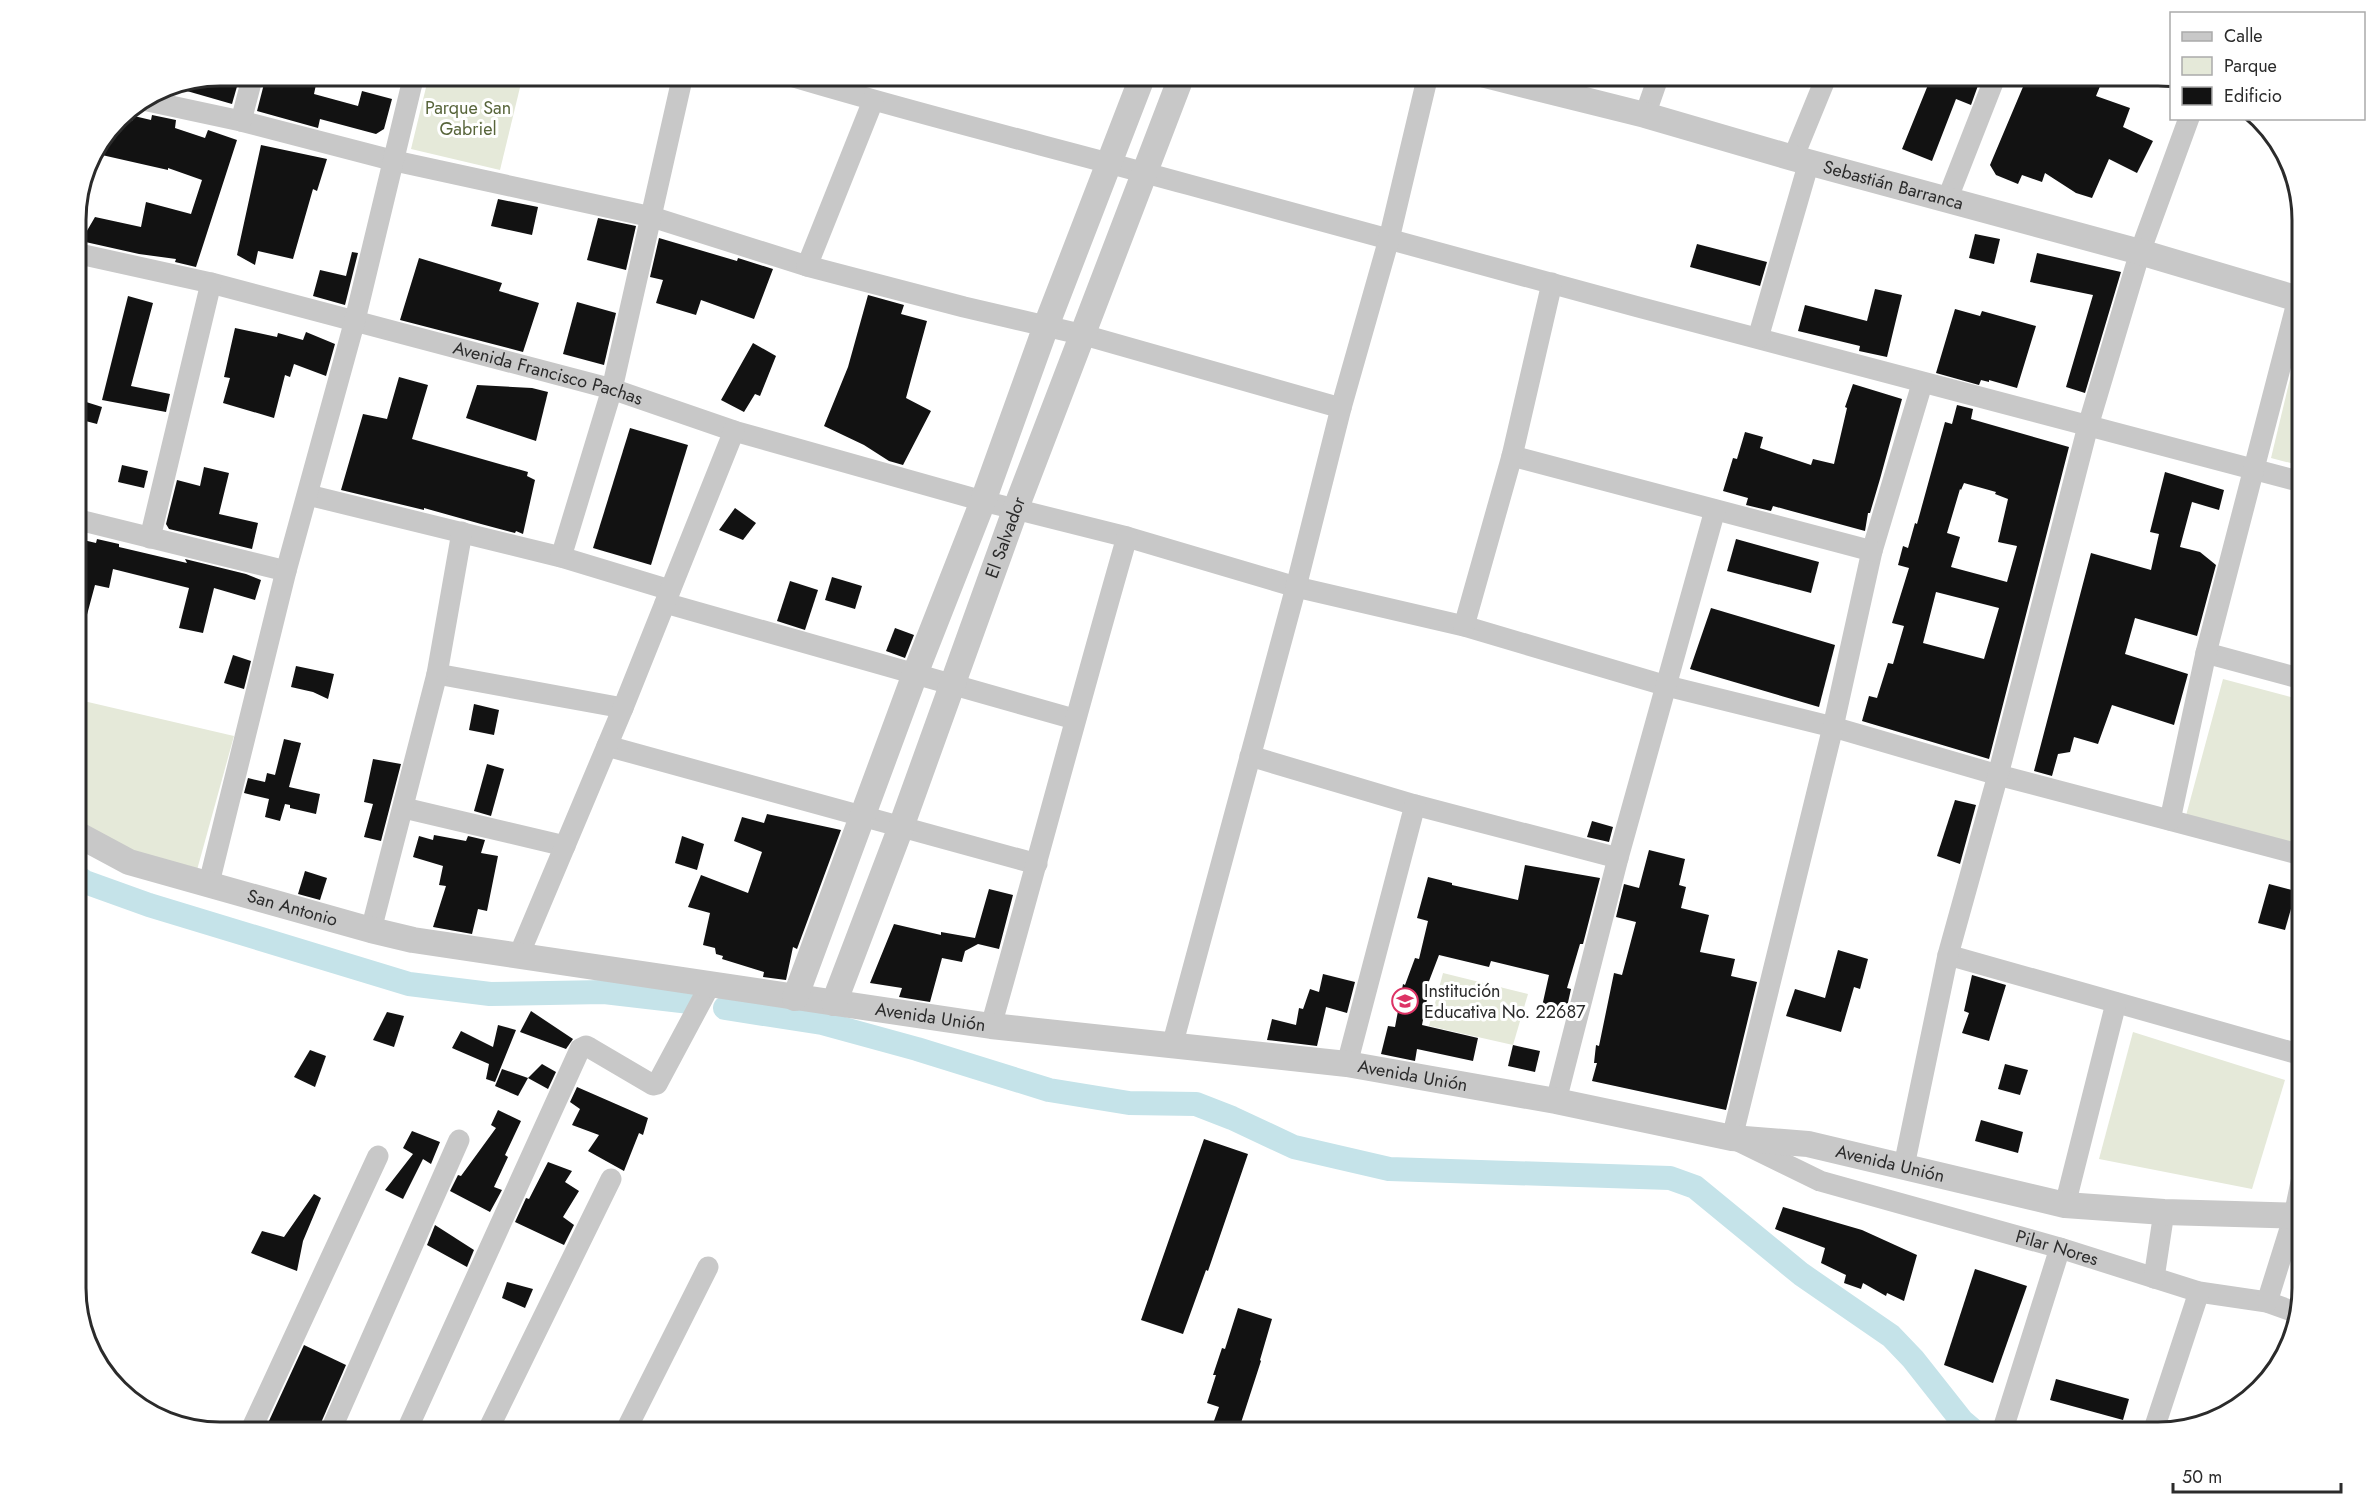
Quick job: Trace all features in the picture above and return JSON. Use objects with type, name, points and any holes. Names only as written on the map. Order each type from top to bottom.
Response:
[{"type":"street","points":[[241,121],[250,86]]},
{"type":"street","points":[[209,883],[285,571],[355,320],[412,86]]},
{"type":"street","points":[[561,557],[612,389],[681,86]]},
{"type":"street","points":[[823,86],[1922,384],[2291,479]]},
{"type":"street","name":"El Salvador","points":[[795,998],[915,674],[983,501],[1046,326],[1139,86]]},
{"type":"street","name":"El Salvador","points":[[834,1003],[901,827],[1016,508],[1178,86]]},
{"type":"street","points":[[1172,1046],[1296,587],[1341,408],[1389,240],[1425,86]]},
{"type":"street","name":"Sebastián Barranca","points":[[1529,86],[1644,115],[2140,252],[2291,297]]},
{"type":"street","points":[[1644,115],[1655,86]]},
{"type":"street","points":[[1758,338],[1801,160],[1824,86]]},
{"type":"street","points":[[1947,200],[1992,86]]},
{"type":"street","points":[[807,266],[873,101]]},
{"type":"street","points":[[154,102],[241,121],[395,161],[652,217],[807,266],[964,307],[1084,335],[1341,408]]},
{"type":"street","points":[[1904,1166],[1948,955],[1998,775],[2088,426],[2140,252],[2188,120]]},
{"type":"street","name":"Avenida Francisco Pachas","points":[[86,255],[210,283],[612,389],[734,431],[983,501],[1127,537],[1296,587],[1464,626],[1667,686],[1833,727],[1998,775],[2292,852]]},
{"type":"street","points":[[150,538],[210,283]]},
{"type":"street","points":[[1464,626],[1512,456],[1552,283]]},
{"type":"street","points":[[2170,820],[2206,653],[2252,470],[2291,331]]},
{"type":"street","points":[[1732,1138],[1833,727],[1872,551],[1922,384]]},
{"type":"street","points":[[519,955],[623,708],[734,431]]},
{"type":"street","points":[[1512,456],[1872,551]]},
{"type":"street","points":[[308,495],[561,557],[667,597],[915,674],[1074,719]]},
{"type":"street","points":[[1556,1101],[1618,858],[1715,510]]},
{"type":"street","points":[[86,522],[285,571]]},
{"type":"street","points":[[371,930],[437,674],[462,532]]},
{"type":"street","points":[[991,1026],[1037,864],[1074,719],[1127,537]]},
{"type":"street","points":[[2206,653],[2291,676]]},
{"type":"street","points":[[437,674],[623,708]]},
{"type":"street","points":[[607,746],[1037,864]]},
{"type":"street","points":[[1250,756],[1415,806],[1618,858]]},
{"type":"street","points":[[1347,1064],[1415,806]]},
{"type":"street","points":[[404,808],[565,846]]},
{"type":"street","name":"San Antonio","points":[[86,839],[129,862],[371,930],[413,940],[519,955]]},
{"type":"street","name":"Avenida Unión","points":[[519,955],[991,1026],[1347,1064],[1556,1101],[1732,1138],[1808,1144],[2065,1205],[2164,1212],[2292,1216]]},
{"type":"street","points":[[1948,955],[2292,1052]]},
{"type":"street","points":[[411,1421],[580,1049],[586,1046],[638,1077],[653,1085],[657,1084],[710,985]]},
{"type":"street","points":[[2065,1205],[2116,1003]]},
{"type":"street","name":"Pilar Nores","points":[[1732,1138],[1820,1181],[2060,1248],[2199,1292],[2267,1302],[2289,1310]]},
{"type":"street","points":[[335,1421],[459,1140]]},
{"type":"street","points":[[255,1421],[378,1156]]},
{"type":"street","points":[[492,1421],[611,1179]]},
{"type":"street","points":[[2154,1278],[2164,1212]]},
{"type":"street","points":[[2267,1302],[2292,1233]]},
{"type":"street","points":[[2005,1421],[2060,1248]]},
{"type":"street","points":[[631,1421],[708,1267]]},
{"type":"street","points":[[2157,1421],[2199,1292]]},
{"type":"green space","name":"Parque San Gabriel","points":[[426,86],[520,86],[500,170],[411,149]]},
{"type":"green space","points":[[2291,374],[2291,463],[2271,458]]},
{"type":"green space","points":[[2223,679],[2291,697],[2292,851],[2184,823]]},
{"type":"green space","points":[[86,702],[234,736],[197,870],[133,857],[86,832]]},
{"type":"green space","points":[[1443,973],[1528,994],[1513,1045],[1429,1026]]},
{"type":"green space","points":[[2133,1032],[2285,1080],[2252,1189],[2099,1159]]},
{"type":"building","points":[[210,86],[237,86],[232,104],[185,90]]},
{"type":"building","points":[[263,86],[316,86],[314,94],[358,106],[362,91],[392,99],[384,129],[376,134],[320,119],[318,128],[257,111]]},
{"type":"building","points":[[1928,86],[1978,86],[1971,105],[1956,99],[1932,161],[1902,149]]},
{"type":"building","points":[[2023,86],[2100,86],[2096,96],[2130,108],[2123,127],[2153,141],[2137,173],[2109,159],[2092,198],[2076,193],[2045,173],[2042,182],[2022,175],[2018,184],[1996,175],[1990,165]]},
{"type":"building","points":[[152,115],[176,120],[175,128],[205,138],[208,130],[237,140],[196,267],[175,262],[176,259],[139,254],[86,242],[86,232],[95,217],[141,227],[146,202],[191,214],[202,180],[168,168],[168,170],[102,155],[113,138],[134,116],[151,120]]},
{"type":"building","points":[[261,145],[327,159],[317,191],[313,189],[293,259],[258,251],[255,265],[237,255]]},
{"type":"building","points":[[498,199],[538,207],[532,235],[491,226]]},
{"type":"building","points":[[598,218],[636,226],[626,270],[587,260]]},
{"type":"building","points":[[1975,234],[2000,239],[1994,264],[1969,258]]},
{"type":"building","points":[[659,238],[773,269],[754,319],[701,300],[696,315],[656,303],[663,280],[650,277]]},
{"type":"building","points":[[1697,244],[1767,262],[1760,286],[1690,267]]},
{"type":"building","points":[[352,252],[358,253],[345,305],[313,296],[320,270],[346,276]]},
{"type":"building","points":[[2037,253],[2121,272],[2085,393],[2066,387],[2093,295],[2030,282]]},
{"type":"building","points":[[419,258],[502,283],[499,291],[539,303],[523,352],[400,320]]},
{"type":"building","points":[[1875,289],[1902,295],[1887,357],[1859,351],[1860,346],[1798,331],[1805,305],[1867,321]]},
{"type":"building","points":[[868,295],[904,305],[901,314],[927,321],[906,398],[931,411],[903,465],[889,461],[864,445],[824,426],[848,367]]},
{"type":"building","points":[[128,296],[153,303],[131,386],[170,394],[166,412],[102,400]]},
{"type":"building","points":[[577,302],[616,313],[604,365],[563,354]]},
{"type":"building","points":[[1955,309],[1980,316],[1982,311],[2036,326],[2017,388],[1989,380],[1989,382],[1981,380],[1979,385],[1936,373]]},
{"type":"building","points":[[235,328],[277,337],[278,333],[303,340],[306,332],[335,344],[326,376],[294,364],[290,377],[285,375],[274,418],[223,403],[230,378],[224,377]]},
{"type":"building","points":[[753,343],[776,356],[760,396],[755,394],[744,412],[721,400]]},
{"type":"building","points":[[399,377],[428,385],[412,439],[528,472],[527,476],[535,480],[523,534],[424,508],[424,510],[341,490],[363,414],[387,419]]},
{"type":"building","points":[[1853,384],[1902,399],[1870,513],[1868,513],[1865,531],[1773,506],[1771,511],[1746,505],[1748,498],[1723,491],[1733,458],[1737,459],[1745,432],[1763,437],[1760,448],[1811,465],[1813,459],[1834,464],[1847,408],[1845,407]]},
{"type":"building","points":[[477,385],[532,388],[548,392],[536,441],[466,418]]},
{"type":"building","points":[[86,402],[102,407],[97,424],[86,421]]},
{"type":"building","points":[[1957,405],[1973,409],[1971,419],[2069,447],[1989,759],[1862,721],[1869,696],[1877,698],[1888,663],[1893,664],[1904,626],[1892,623],[1909,568],[1898,565],[1903,546],[1908,548],[1915,523],[1917,524],[1945,422],[1952,424]],"holes":[[[1964,483],[1996,492],[1995,494],[2008,499],[1998,542],[2017,546],[2007,582],[1951,567],[1960,537],[1947,533],[1960,489]],[[1936,592],[1999,608],[1984,659],[1923,643]]]},
{"type":"building","points":[[630,428],[688,445],[651,565],[593,548]]},
{"type":"building","points":[[122,465],[148,471],[144,488],[118,482]]},
{"type":"building","points":[[204,467],[229,473],[219,514],[258,523],[252,549],[169,529],[166,524],[177,480],[200,486]]},
{"type":"building","points":[[2165,472],[2224,490],[2219,510],[2192,502],[2180,547],[2200,552],[2216,565],[2197,636],[2135,618],[2125,654],[2188,674],[2174,725],[2112,705],[2098,744],[2074,737],[2070,752],[2058,754],[2052,776],[2034,771],[2091,553],[2151,570],[2159,534],[2150,532]]},
{"type":"building","points":[[735,508],[756,523],[743,540],[719,530]]},
{"type":"building","points":[[97,539],[119,544],[119,547],[187,563],[185,559],[261,580],[255,600],[214,588],[203,633],[179,628],[189,588],[113,569],[109,588],[95,585],[86,618],[86,541],[96,543]]},
{"type":"building","points":[[1736,539],[1819,562],[1811,593],[1727,571]]},
{"type":"building","points":[[832,577],[862,586],[855,609],[825,600]]},
{"type":"building","points":[[790,581],[818,590],[805,630],[777,621]]},
{"type":"building","points":[[1711,608],[1835,645],[1819,707],[1690,669]]},
{"type":"building","points":[[895,628],[914,635],[905,658],[886,651]]},
{"type":"building","points":[[233,655],[251,661],[244,689],[224,683]]},
{"type":"building","points":[[296,666],[334,674],[328,699],[313,692],[291,687]]},
{"type":"building","points":[[474,704],[499,710],[494,735],[469,730]]},
{"type":"building","points":[[284,739],[301,743],[289,787],[320,794],[316,814],[290,808],[290,805],[285,804],[280,821],[265,817],[269,799],[244,793],[248,778],[265,782],[267,773],[275,775]]},
{"type":"building","points":[[373,759],[401,764],[381,841],[364,837],[373,804],[364,802]]},
{"type":"building","points":[[487,764],[504,769],[491,816],[474,811]]},
{"type":"building","points":[[1955,800],[1976,805],[1960,864],[1937,856]]},
{"type":"building","points":[[767,814],[841,830],[797,949],[793,947],[786,980],[763,977],[764,972],[722,959],[723,956],[716,954],[715,948],[703,945],[710,913],[688,907],[701,875],[748,893],[762,852],[734,841],[742,817],[764,823]]},
{"type":"building","points":[[1592,821],[1613,827],[1609,842],[1587,837]]},
{"type":"building","points":[[434,835],[466,841],[468,836],[485,840],[481,853],[498,856],[487,911],[478,909],[472,934],[433,927],[446,886],[439,885],[443,866],[413,857],[419,836],[433,840]]},
{"type":"building","points":[[682,836],[704,844],[697,870],[675,863]]},
{"type":"building","points":[[1649,850],[1685,859],[1679,885],[1686,887],[1681,908],[1709,915],[1700,952],[1735,959],[1731,976],[1757,982],[1726,1110],[1592,1081],[1597,1063],[1594,1063],[1596,1045],[1599,1046],[1614,973],[1622,975],[1636,922],[1616,917],[1624,884],[1639,888]]},
{"type":"building","points":[[1525,865],[1600,878],[1583,944],[1580,944],[1567,988],[1571,989],[1565,1016],[1541,1011],[1549,975],[1491,961],[1489,967],[1439,955],[1426,989],[1429,989],[1422,1025],[1478,1038],[1473,1061],[1417,1049],[1415,1061],[1381,1054],[1388,1026],[1395,1027],[1403,984],[1405,985],[1415,958],[1419,959],[1428,921],[1417,918],[1428,877],[1452,883],[1452,885],[1518,900]]},
{"type":"building","points":[[305,871],[327,878],[320,900],[298,894]]},
{"type":"building","points":[[2269,884],[2292,890],[2292,906],[2285,930],[2258,923]]},
{"type":"building","points":[[989,889],[1013,895],[999,949],[978,944],[965,951],[962,962],[942,958],[930,1002],[899,997],[902,988],[870,983],[894,924],[941,935],[941,932],[975,938]]},
{"type":"building","points":[[1838,950],[1868,959],[1860,989],[1854,987],[1841,1032],[1786,1016],[1795,989],[1825,998]]},
{"type":"building","points":[[1323,974],[1355,982],[1347,1013],[1326,1007],[1317,1046],[1267,1040],[1272,1019],[1296,1025],[1299,1008],[1303,1009],[1310,989],[1319,992]]},
{"type":"building","points":[[1972,975],[2006,985],[1989,1041],[1962,1033],[1969,1013],[1964,1011]]},
{"type":"building","points":[[531,1011],[573,1039],[566,1049],[520,1032]]},
{"type":"building","points":[[387,1012],[404,1016],[394,1047],[373,1040]]},
{"type":"building","points":[[498,1025],[516,1030],[495,1082],[486,1079],[489,1064],[452,1048],[461,1031],[493,1047]]},
{"type":"building","points":[[1513,1045],[1540,1051],[1535,1072],[1508,1066]]},
{"type":"building","points":[[310,1050],[326,1056],[315,1087],[294,1077]]},
{"type":"building","points":[[542,1064],[556,1072],[548,1089],[528,1078]]},
{"type":"building","points":[[2005,1064],[2028,1070],[2020,1095],[1998,1089]]},
{"type":"building","points":[[502,1069],[528,1078],[518,1096],[495,1086]]},
{"type":"building","points":[[577,1087],[648,1118],[643,1135],[639,1133],[624,1171],[588,1151],[599,1135],[572,1125],[580,1109],[570,1102]]},
{"type":"building","points":[[498,1110],[521,1121],[505,1155],[508,1157],[494,1187],[502,1190],[490,1212],[450,1191],[458,1175],[461,1176],[496,1128],[491,1125]]},
{"type":"building","points":[[1981,1120],[2023,1132],[2018,1153],[1975,1141]]},
{"type":"building","points":[[412,1131],[440,1142],[431,1164],[423,1159],[403,1199],[385,1190],[413,1154],[403,1148]]},
{"type":"building","points":[[1204,1139],[1248,1154],[1208,1271],[1206,1270],[1183,1334],[1141,1320]]},
{"type":"building","points":[[548,1162],[572,1171],[565,1182],[579,1191],[563,1217],[574,1225],[564,1245],[515,1222],[526,1198],[529,1199]]},
{"type":"building","points":[[314,1194],[321,1198],[303,1241],[297,1271],[251,1253],[262,1231],[284,1237]]},
{"type":"building","points":[[1783,1207],[1862,1230],[1917,1255],[1904,1301],[1887,1293],[1886,1296],[1863,1283],[1861,1289],[1844,1283],[1846,1275],[1821,1263],[1825,1248],[1775,1229]]},
{"type":"building","points":[[435,1225],[474,1250],[467,1267],[427,1245]]},
{"type":"building","points":[[1975,1269],[2027,1286],[1993,1383],[1944,1365]]},
{"type":"building","points":[[507,1282],[533,1289],[525,1308],[502,1298]]},
{"type":"building","points":[[1238,1308],[1272,1319],[1242,1421],[1214,1421],[1219,1407],[1207,1403],[1222,1348],[1225,1349]]},
{"type":"building","points":[[304,1345],[346,1365],[322,1421],[269,1421]]},
{"type":"building","points":[[2056,1379],[2129,1399],[2123,1420],[2050,1400]]},
{"type":"waterway","points":[[86,882],[149,905],[409,984],[490,994],[604,992],[690,1002]]},
{"type":"waterway","points":[[725,1008],[822,1023],[917,1049],[1049,1090],[1129,1103],[1196,1104],[1294,1147],[1389,1169],[1670,1178],[1695,1187],[1801,1274],[1891,1336],[1913,1359],[1962,1421]]},
{"type":"place","name":"Institución Educativa No. 22687","points":[[1405,1001]]}]
